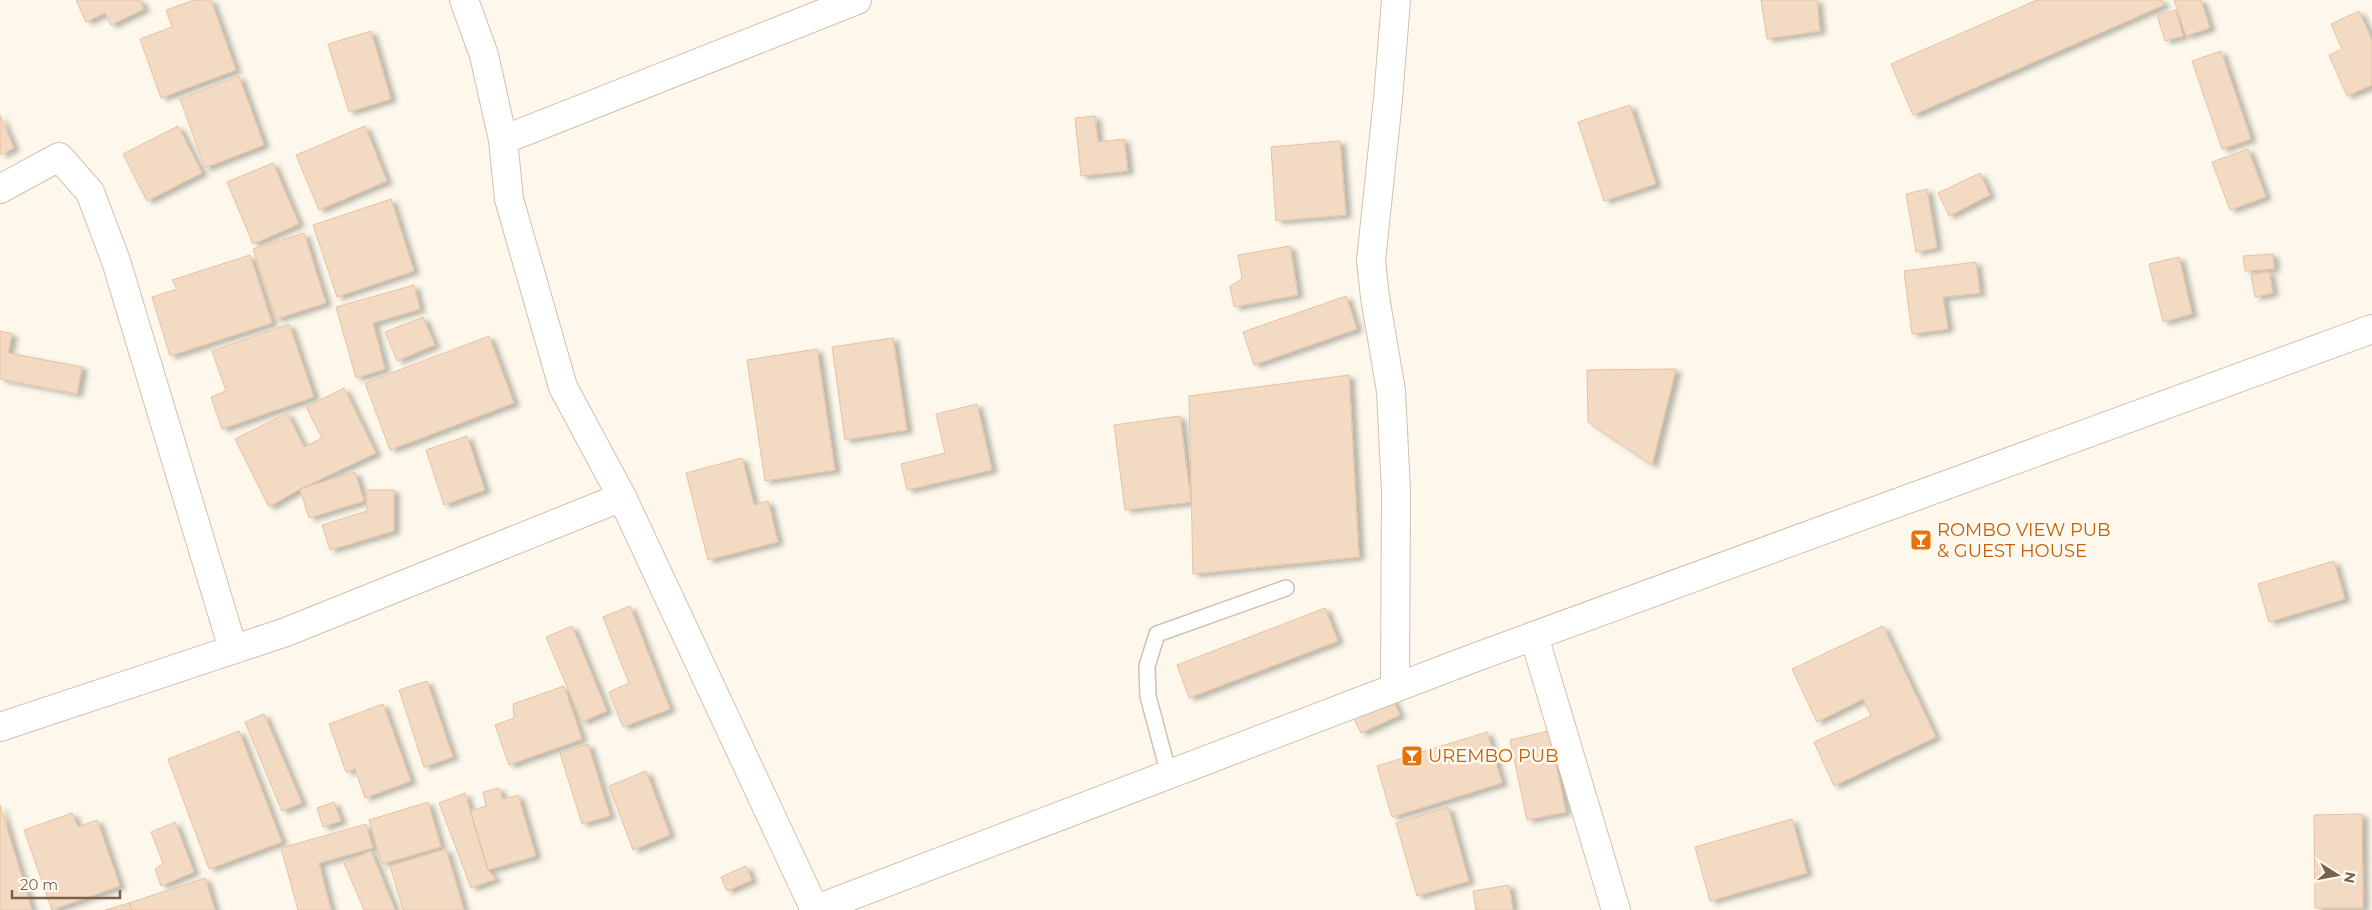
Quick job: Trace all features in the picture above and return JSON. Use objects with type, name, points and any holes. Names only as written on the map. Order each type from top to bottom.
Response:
[{"type":"street","points":[[464,0],[484,55],[503,140],[509,199],[563,387],[622,497],[814,910],[1534,636],[2372,329]]},
{"type":"street","points":[[503,140],[857,0]]},
{"type":"street","points":[[1395,688],[1396,491],[1391,400],[1371,261],[1396,0]]},
{"type":"street","points":[[0,189],[59,157],[90,192],[116,261],[233,649]]},
{"type":"street","points":[[0,727],[286,632],[622,497]]},
{"type":"street","points":[[1534,636],[1616,910]]},
{"type":"lane","points":[[1169,775],[1148,696],[1147,666],[1157,634],[1286,588]]},
{"type":"building","points":[[76,0],[140,0],[144,9],[111,25],[105,13],[86,22]]},
{"type":"building","points":[[194,0],[211,0],[236,70],[161,98],[140,39],[172,27],[166,10]]},
{"type":"building","points":[[1761,0],[1817,0],[1820,31],[1767,39]]},
{"type":"building","points":[[2037,0],[2162,0],[2164,5],[1913,115],[1891,64]]},
{"type":"building","points":[[2174,0],[2201,0],[2210,28],[2186,36]]},
{"type":"building","points":[[2176,10],[2183,36],[2165,41],[2157,15]]},
{"type":"building","points":[[2359,11],[2372,40],[2372,85],[2347,96],[2329,55],[2342,49],[2331,24]]},
{"type":"building","points":[[371,31],[391,99],[349,112],[328,44]]},
{"type":"building","points":[[2221,51],[2251,139],[2222,149],[2192,61]]},
{"type":"building","points":[[239,76],[264,145],[205,168],[180,99]]},
{"type":"building","points":[[1630,105],[1656,184],[1604,201],[1578,122]]},
{"type":"building","points":[[0,115],[14,148],[0,155]]},
{"type":"building","points":[[1095,116],[1098,142],[1124,139],[1128,171],[1081,176],[1075,118]]},
{"type":"building","points":[[178,126],[202,173],[147,201],[123,154]]},
{"type":"building","points":[[365,126],[387,181],[319,210],[296,155]]},
{"type":"building","points":[[1340,141],[1346,215],[1276,221],[1271,147]]},
{"type":"building","points":[[2248,149],[2266,197],[2230,210],[2212,162]]},
{"type":"building","points":[[273,163],[299,224],[253,244],[227,182]]},
{"type":"building","points":[[1980,173],[1990,195],[1949,216],[1938,193]]},
{"type":"building","points":[[1927,189],[1937,248],[1916,252],[1906,194]]},
{"type":"building","points":[[391,199],[414,271],[337,297],[313,225]]},
{"type":"building","points":[[304,233],[326,303],[276,319],[253,249]]},
{"type":"building","points":[[1290,246],[1298,295],[1234,307],[1230,286],[1242,279],[1238,255]]},
{"type":"building","points":[[2273,254],[2274,269],[2245,271],[2243,256]]},
{"type":"building","points":[[250,255],[272,323],[170,356],[152,297],[177,289],[172,280]]},
{"type":"building","points":[[2179,257],[2192,314],[2163,322],[2149,264]]},
{"type":"building","points":[[1976,262],[1980,293],[1943,297],[1948,329],[1912,334],[1904,271]]},
{"type":"building","points":[[2269,272],[2273,293],[2255,297],[2251,275]]},
{"type":"building","points":[[414,285],[420,309],[373,323],[385,369],[356,378],[336,307]]},
{"type":"building","points":[[1346,296],[1357,329],[1254,365],[1243,332]]},
{"type":"building","points":[[423,317],[435,345],[397,361],[385,332]]},
{"type":"building","points":[[289,324],[314,397],[222,429],[211,397],[226,391],[212,351]]},
{"type":"building","points":[[0,331],[12,334],[8,353],[82,367],[77,394],[0,379]]},
{"type":"building","points":[[489,336],[514,403],[390,450],[365,383]]},
{"type":"building","points":[[893,338],[907,430],[845,440],[832,347]]},
{"type":"building","points":[[817,349],[835,470],[765,481],[747,360]]},
{"type":"building","points":[[1676,369],[1652,465],[1588,422],[1587,370]]},
{"type":"building","points":[[1349,375],[1359,557],[1193,574],[1189,396]]},
{"type":"building","points":[[344,388],[376,453],[300,489],[269,507],[235,439],[287,413],[304,447],[322,438],[306,407]]},
{"type":"building","points":[[977,404],[992,470],[907,490],[901,464],[945,453],[936,414]]},
{"type":"building","points":[[1180,416],[1191,502],[1125,510],[1114,425]]},
{"type":"building","points":[[467,436],[485,490],[444,505],[426,450]]},
{"type":"building","points":[[742,458],[754,505],[768,501],[778,542],[708,560],[686,473]]},
{"type":"building","points":[[355,472],[364,501],[309,518],[300,489]]},
{"type":"building","points":[[366,490],[394,490],[394,531],[330,550],[322,525],[367,511]]},
{"type":"building","points":[[2334,561],[2345,599],[2269,622],[2258,584]]},
{"type":"building","points":[[630,606],[670,709],[623,727],[609,692],[629,683],[603,617]]},
{"type":"building","points":[[1325,608],[1338,641],[1189,698],[1177,665]]},
{"type":"building","points":[[572,626],[607,711],[582,722],[546,637]]},
{"type":"building","points":[[1883,626],[1936,737],[1834,786],[1814,742],[1871,716],[1863,699],[1817,722],[1792,669]]},
{"type":"building","points":[[427,681],[453,757],[424,767],[399,690]]},
{"type":"building","points":[[564,686],[582,739],[509,765],[495,725],[514,718],[513,704]]},
{"type":"building","points":[[1392,698],[1400,715],[1361,733],[1353,717]]},
{"type":"building","points":[[383,704],[411,781],[365,798],[355,769],[346,772],[329,724]]},
{"type":"building","points":[[264,714],[302,803],[282,811],[245,722]]},
{"type":"building","points":[[239,731],[282,842],[209,869],[168,759]]},
{"type":"building","points":[[1549,731],[1566,812],[1527,820],[1510,740]]},
{"type":"building","points":[[1487,732],[1502,783],[1392,817],[1377,766]]},
{"type":"building","points":[[588,744],[610,816],[582,824],[560,753]]},
{"type":"building","points":[[646,771],[670,835],[633,850],[609,786]]},
{"type":"building","points":[[499,788],[503,799],[518,795],[536,856],[488,870],[470,811],[486,806],[483,792]]},
{"type":"building","points":[[465,793],[488,870],[496,879],[471,888],[439,803]]},
{"type":"building","points":[[334,802],[341,821],[323,827],[317,808]]},
{"type":"building","points":[[428,802],[441,847],[382,864],[369,820]]},
{"type":"building","points":[[0,805],[32,910],[0,910]]},
{"type":"building","points":[[1448,807],[1469,881],[1417,896],[1396,823]]},
{"type":"building","points":[[72,813],[78,827],[97,820],[120,886],[52,910],[24,830]]},
{"type":"building","points":[[2362,814],[2363,908],[2315,908],[2314,815]]},
{"type":"building","points":[[1792,819],[1807,873],[1710,901],[1695,847]]},
{"type":"building","points":[[175,822],[194,872],[161,886],[155,869],[163,863],[151,832]]},
{"type":"building","points":[[366,824],[373,848],[319,863],[331,910],[298,910],[281,848]]},
{"type":"building","points":[[446,849],[464,910],[403,910],[390,866]]},
{"type":"building","points":[[371,851],[395,910],[364,910],[344,863]]},
{"type":"building","points":[[746,866],[752,880],[727,891],[721,877]]},
{"type":"building","points":[[205,878],[215,910],[132,910],[129,903]]},
{"type":"building","points":[[1509,885],[1513,910],[1476,910],[1473,891]]},
{"type":"building","points":[[129,903],[132,910],[105,910]]},
{"type":"place","name":"ROMBO VIEW PUB & GUEST HOUSE","points":[[1921,540]]},
{"type":"place","name":"UREMBO PUB","points":[[1412,756]]}]
